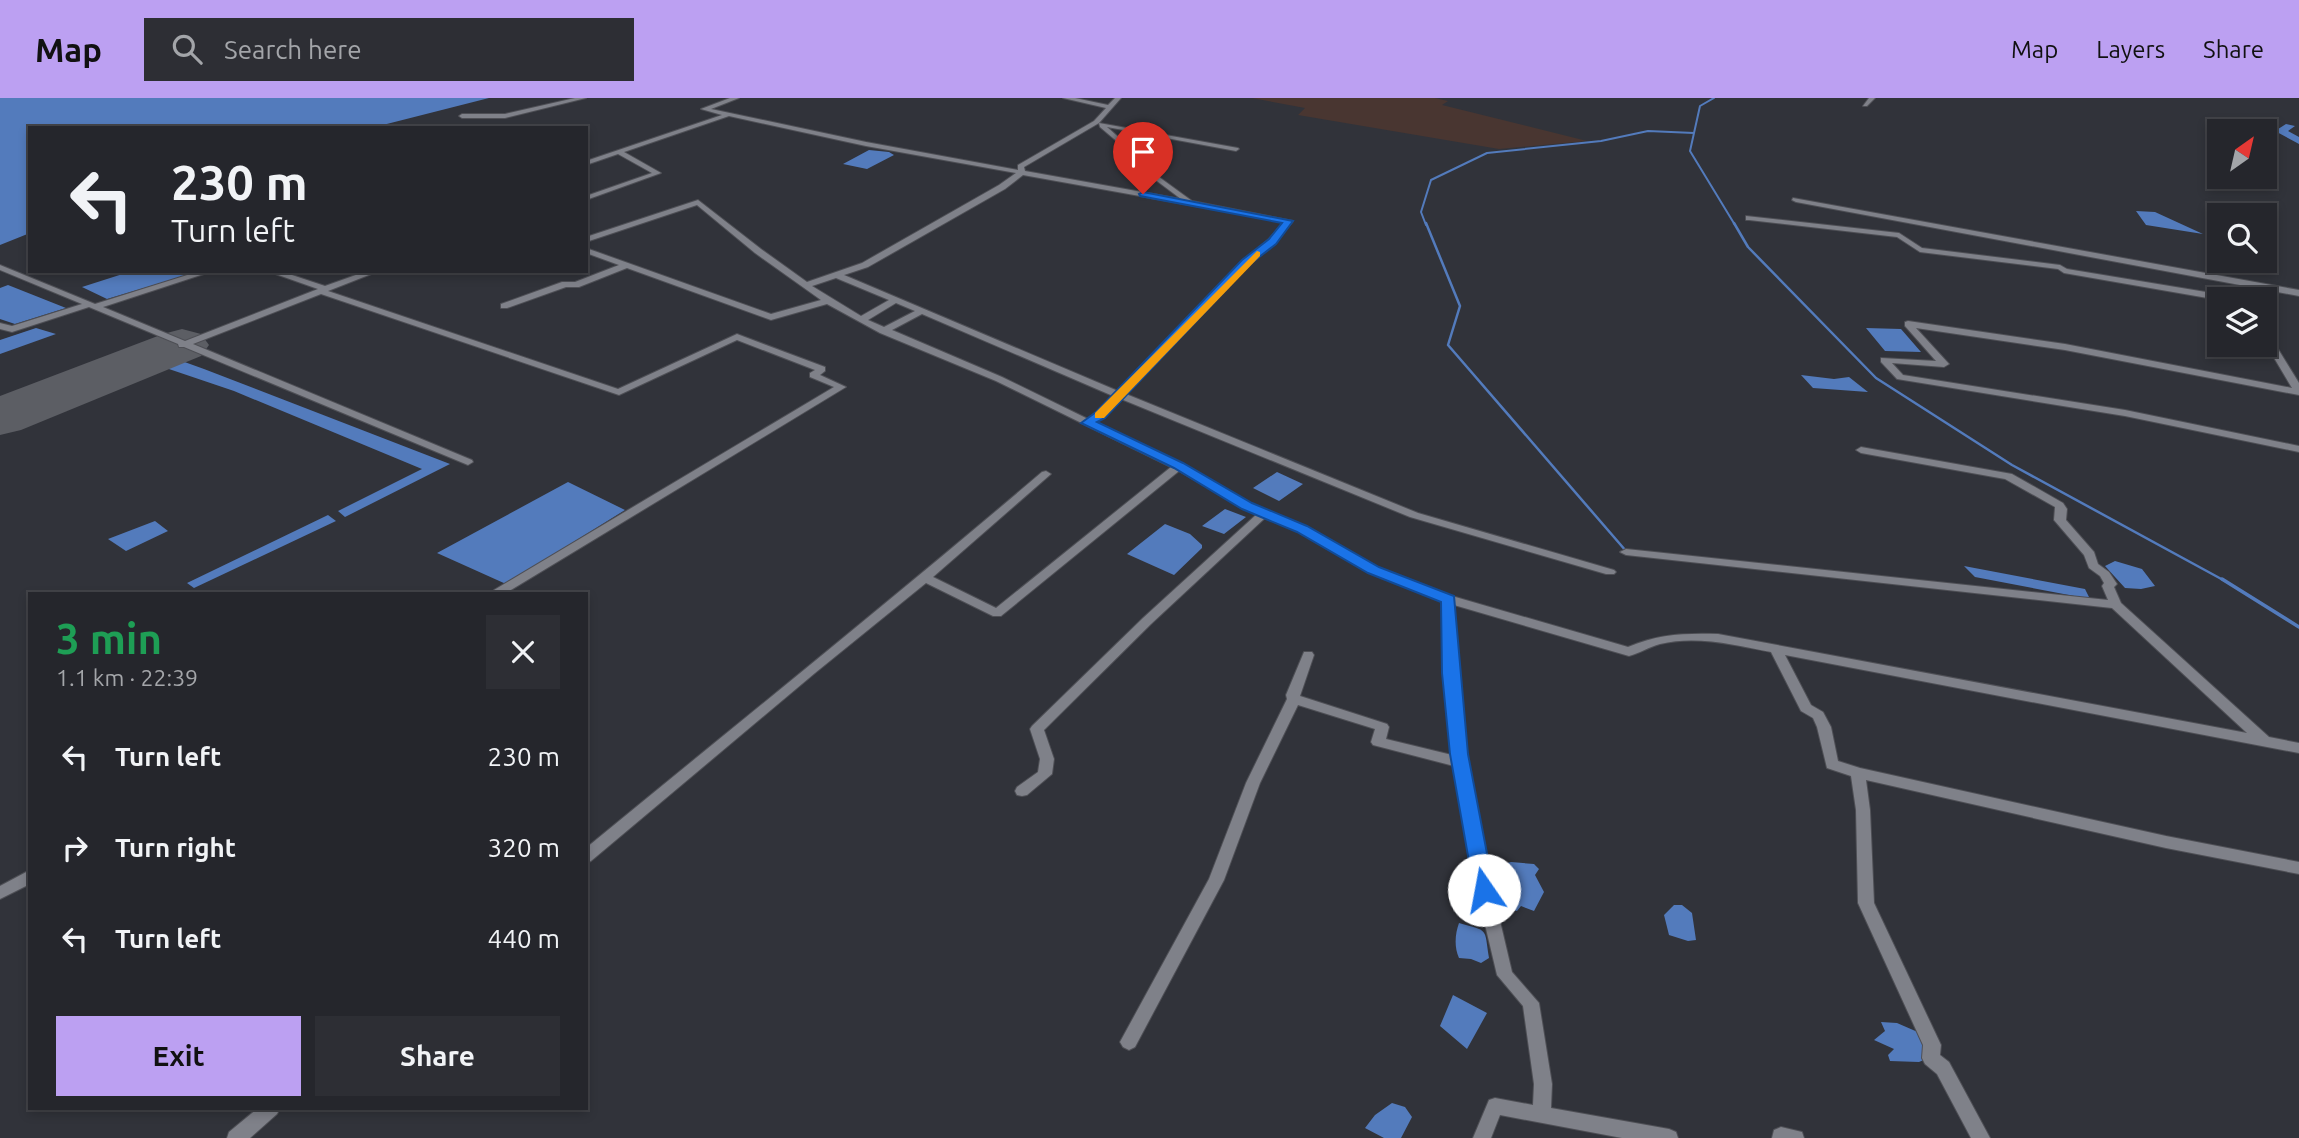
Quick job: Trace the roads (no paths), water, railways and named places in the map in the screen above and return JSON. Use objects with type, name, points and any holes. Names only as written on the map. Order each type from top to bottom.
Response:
[{"type":"street","points":[[462,116],[505,116],[583,98]]},
{"type":"street","points":[[718,98],[728,101]]},
{"type":"street","points":[[736,98],[704,109],[866,144],[1289,221],[1272,242],[1246,262],[1100,415],[1088,423]]},
{"type":"street","points":[[1066,98],[1110,107]]},
{"type":"street","points":[[1022,172],[1020,166],[1098,123],[1118,98]]},
{"type":"street","points":[[1865,105],[1872,98]]},
{"type":"street","points":[[588,162],[727,115]]},
{"type":"street","points":[[1098,123],[1236,149]]},
{"type":"street","points":[[1098,123],[1122,143],[1135,162],[1192,204]]},
{"type":"street","points":[[588,197],[658,173],[618,152]]},
{"type":"street","points":[[806,285],[865,265],[1002,187],[1022,172]]},
{"type":"street","points":[[1796,200],[2299,293]]},
{"type":"street","points":[[588,239],[698,202],[758,251],[828,301],[861,320],[883,331],[935,349],[1178,466],[1264,513],[1316,536],[1373,570],[1448,599],[1629,652],[1654,640],[1679,637],[1718,638],[2299,748]]},
{"type":"street","points":[[1749,218],[1899,235],[1920,250],[2060,267],[2064,271],[2207,295]]},
{"type":"street","points":[[588,251],[771,317],[828,301]]},
{"type":"street","points":[[504,306],[565,284],[576,285],[626,265]]},
{"type":"street","points":[[0,267],[468,462]]},
{"type":"street","points":[[0,326],[12,329],[202,273]]},
{"type":"street","points":[[276,273],[619,392],[737,337],[822,369],[813,375],[841,387],[500,592]]},
{"type":"street","points":[[182,345],[370,273]]},
{"type":"street","points":[[836,275],[1119,395],[1414,514],[1610,572]]},
{"type":"street","points":[[861,320],[895,300]]},
{"type":"street","points":[[883,331],[923,310]]},
{"type":"street","points":[[2299,391],[2065,346],[1908,324],[1944,364],[1884,360],[1900,377],[2125,413],[2299,449]]},
{"type":"street","points":[[2277,355],[2299,391]]},
{"type":"street","points":[[1860,450],[2008,476],[2059,505],[2062,509],[2060,520],[2090,554],[2093,566],[2105,574],[2111,584],[2108,586],[2116,605],[2265,741]]},
{"type":"street","points":[[925,578],[997,613],[1178,466]]},
{"type":"street","points":[[588,855],[800,678],[925,578],[1046,474]]},
{"type":"street","points":[[1022,791],[1045,774],[1047,759],[1037,729],[1147,621],[1264,513]]},
{"type":"street","points":[[1626,552],[2116,605]]},
{"type":"street","points":[[1448,599],[1450,673],[1460,762],[1476,853],[1496,929],[1500,963],[1505,975],[1531,1003],[1543,1083],[1542,1116]]},
{"type":"street","points":[[1776,649],[1806,708],[1818,715],[1824,727],[1832,764],[1858,773],[2166,842],[2299,868]]},
{"type":"street","points":[[1129,1042],[1216,880],[1253,783],[1294,699],[1293,695],[1308,655]]},
{"type":"street","points":[[1294,699],[1382,727],[1378,742],[1460,762]]},
{"type":"street","points":[[1858,773],[1863,810],[1866,903],[1932,1045],[1931,1058],[1943,1068],[1981,1138]]},
{"type":"street","points":[[0,893],[28,877]]},
{"type":"street","points":[[1482,1138],[1496,1106],[1669,1138]]},
{"type":"street","points":[[236,1138],[269,1110]]},
{"type":"street","points":[[1781,1138],[1795,1138]]},
{"type":"water","points":[[0,98],[489,98],[379,126],[28,126],[28,234],[0,245]]},
{"type":"water","points":[[869,150],[894,155],[867,169],[843,164]]},
{"type":"water","points":[[2136,211],[2155,212],[2203,234],[2146,225]]},
{"type":"water","points":[[126,273],[194,273],[107,299],[82,287]]},
{"type":"water","points":[[8,285],[66,308],[15,324],[0,319],[0,288]]},
{"type":"water","points":[[36,328],[56,334],[0,354],[0,340]]},
{"type":"water","points":[[1866,328],[1901,329],[1921,352],[1885,351]]},
{"type":"water","points":[[179,360],[450,464],[345,517],[338,511],[422,469],[234,391],[163,367]]},
{"type":"water","points":[[1801,375],[1834,379],[1849,377],[1868,392],[1813,388]]},
{"type":"water","points":[[1277,472],[1303,484],[1279,501],[1253,488]]},
{"type":"water","points":[[568,482],[625,510],[506,584],[437,553]]},
{"type":"water","points":[[1225,509],[1246,517],[1224,534],[1202,526]]},
{"type":"water","points":[[328,515],[336,521],[194,588],[187,583]]},
{"type":"water","points":[[155,521],[168,531],[126,551],[108,539]]},
{"type":"water","points":[[1165,524],[1190,534],[1202,545],[1174,575],[1127,554]]},
{"type":"water","points":[[2115,561],[2142,569],[2155,586],[2125,588],[2105,566]]},
{"type":"water","points":[[1964,566],[2085,589],[2090,599],[1975,577]]},
{"type":"water","points":[[1511,862],[1534,864],[1539,869],[1535,875],[1544,892],[1534,911],[1521,906],[1517,911],[1500,906],[1498,897],[1505,882],[1493,867]]},
{"type":"water","points":[[1674,905],[1682,905],[1692,913],[1696,940],[1688,941],[1669,935],[1664,915]]},
{"type":"water","points":[[1459,923],[1483,932],[1489,958],[1481,963],[1459,958],[1456,940]]},
{"type":"water","points":[[1453,995],[1487,1013],[1467,1049],[1440,1026]]},
{"type":"water","points":[[1881,1022],[1897,1023],[1920,1033],[1926,1059],[1919,1062],[1890,1061],[1888,1055],[1894,1049],[1874,1040],[1885,1031]]},
{"type":"water","points":[[1392,1103],[1405,1107],[1412,1117],[1401,1138],[1384,1138],[1365,1128],[1375,1115]]},
{"type":"waterway","points":[[1694,133],[1700,106],[1714,98]]},
{"type":"waterway","points":[[2290,126],[2280,131],[2299,141]]},
{"type":"waterway","points":[[1426,225],[1421,212],[1431,180],[1487,153],[1601,141],[1648,131],[1694,133]]},
{"type":"waterway","points":[[1694,133],[1690,151],[1735,225]]},
{"type":"waterway","points":[[1426,223],[1460,306],[1448,345],[1626,551]]},
{"type":"waterway","points":[[1734,223],[1748,247],[1876,378],[2012,465],[2225,581]]},
{"type":"waterway","points":[[2222,579],[2299,627]]}]
